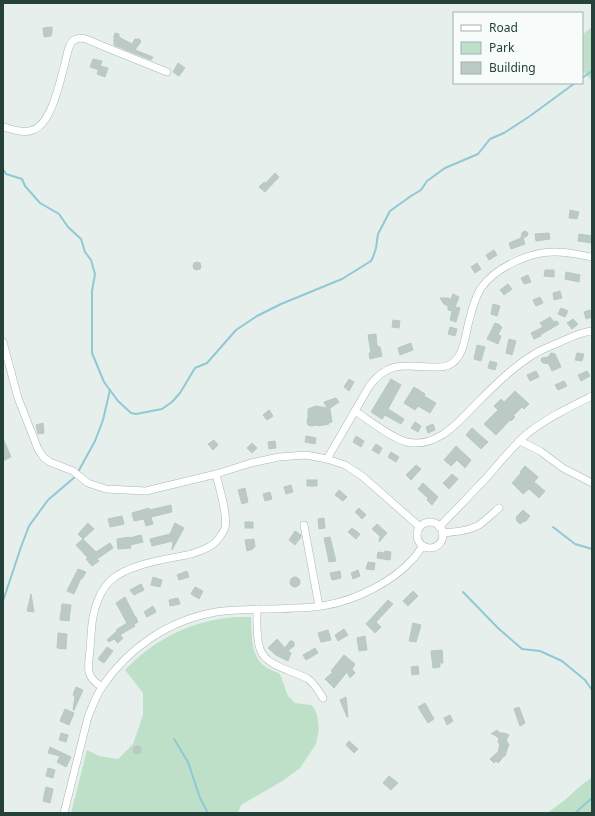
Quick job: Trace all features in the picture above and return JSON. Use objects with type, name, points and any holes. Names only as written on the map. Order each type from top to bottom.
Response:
[{"type":"street","points":[[3,127],[22,131],[35,130],[48,117],[60,84],[68,53],[73,41],[78,39],[84,38],[167,72]]},
{"type":"street","points":[[327,459],[370,385],[383,372],[390,368],[399,366],[439,367],[449,365],[459,356],[475,300],[482,288],[502,269],[518,261],[537,254],[548,252],[563,252],[592,257]]},
{"type":"street","points":[[355,411],[399,439],[413,443],[428,441],[444,434],[507,374],[536,353],[580,333],[592,331]]},
{"type":"street","points":[[3,342],[18,398],[38,449],[44,458],[73,471],[88,483],[106,490],[146,491],[216,474],[251,463],[279,457],[306,455],[327,459],[345,465],[362,476],[420,527]]},
{"type":"street","points":[[499,508],[479,525],[468,530],[454,532],[441,530],[434,523],[426,523],[420,527],[418,531],[417,535],[420,543],[423,546],[435,547],[441,541],[441,530],[469,496],[529,433],[543,422],[592,396]]},
{"type":"street","points":[[520,441],[540,451],[563,468],[592,483]]},
{"type":"street","points":[[102,687],[90,677],[88,668],[93,616],[101,594],[110,581],[129,570],[144,564],[197,552],[218,540],[225,529],[226,517],[216,474]]},
{"type":"street","points":[[304,525],[319,606]]},
{"type":"street","points":[[64,813],[92,706],[102,687],[119,666],[136,649],[168,628],[203,615],[228,611],[319,606],[346,600],[364,593],[400,572],[423,546]]},
{"type":"street","points":[[257,609],[259,648],[262,654],[272,663],[309,680],[314,684],[323,698]]},
{"type":"green space","points":[[592,27],[592,81],[583,71],[583,34]]},
{"type":"green space","points":[[235,617],[251,617],[252,642],[259,660],[263,665],[280,674],[288,696],[295,703],[311,705],[314,708],[317,715],[319,729],[316,744],[300,768],[284,780],[241,805],[238,813],[71,813],[87,750],[99,756],[118,759],[133,744],[143,715],[143,693],[125,670],[149,649],[175,633],[204,622]]},
{"type":"green space","points":[[592,777],[592,813],[547,813],[565,800]]},
{"type":"building","points":[[52,27],[51,36],[44,37],[43,28]]},
{"type":"building","points":[[115,33],[119,34],[119,37],[132,44],[135,39],[139,39],[141,41],[135,50],[153,57],[151,60],[114,45]]},
{"type":"building","points":[[93,59],[102,61],[99,70],[90,67]]},
{"type":"building","points":[[178,63],[185,68],[179,76],[173,72]]},
{"type":"building","points":[[100,66],[108,68],[105,77],[97,74]]},
{"type":"building","points":[[275,173],[279,177],[265,192],[259,187],[264,182],[266,183]]},
{"type":"building","points":[[570,210],[579,212],[577,219],[569,218]]},
{"type":"building","points":[[524,231],[528,234],[523,238],[525,244],[511,249],[509,243],[521,238]]},
{"type":"building","points":[[549,233],[550,239],[536,241],[535,234]]},
{"type":"building","points":[[579,234],[592,236],[592,243],[578,241]]},
{"type":"building","points":[[494,250],[497,255],[489,260],[486,255]]},
{"type":"building","points":[[195,262],[199,262],[201,266],[199,270],[195,270],[193,268],[193,264]]},
{"type":"building","points":[[477,263],[481,269],[475,273],[471,267]]},
{"type":"building","points":[[545,270],[554,270],[554,277],[544,276]]},
{"type":"building","points":[[566,272],[580,275],[579,282],[565,279]]},
{"type":"building","points":[[528,275],[531,282],[524,284],[521,278]]},
{"type":"building","points":[[508,284],[512,289],[504,295],[500,290]]},
{"type":"building","points":[[560,291],[562,298],[554,300],[553,293]]},
{"type":"building","points":[[453,294],[459,297],[455,307],[460,308],[456,322],[450,320],[452,311],[448,310],[448,306],[444,304],[440,298],[451,299]]},
{"type":"building","points":[[540,297],[543,303],[536,306],[533,300]]},
{"type":"building","points":[[493,304],[500,306],[497,316],[491,314]]},
{"type":"building","points":[[561,308],[568,311],[565,317],[558,314]]},
{"type":"building","points":[[590,310],[592,317],[586,319],[584,312]]},
{"type":"building","points":[[550,317],[554,322],[557,321],[559,324],[534,339],[531,333],[543,327],[540,323]]},
{"type":"building","points":[[573,319],[578,324],[572,329],[567,323]]},
{"type":"building","points":[[393,320],[400,321],[399,328],[392,327]]},
{"type":"building","points":[[495,323],[502,327],[498,335],[501,336],[498,344],[487,339]]},
{"type":"building","points":[[450,327],[457,329],[455,336],[448,334]]},
{"type":"building","points":[[376,334],[377,346],[380,347],[382,356],[370,359],[369,353],[371,353],[368,335]]},
{"type":"building","points":[[509,339],[516,341],[512,355],[506,353]]},
{"type":"building","points":[[411,343],[413,350],[400,355],[398,348]]},
{"type":"building","points":[[477,345],[485,347],[481,361],[474,359]]},
{"type":"building","points":[[551,353],[555,354],[561,367],[552,371],[549,364],[541,361],[542,358],[548,357]]},
{"type":"building","points":[[577,353],[584,354],[582,361],[575,360]]},
{"type":"building","points":[[490,361],[497,363],[495,370],[488,368]]},
{"type":"building","points":[[536,371],[539,377],[530,381],[527,375]]},
{"type":"building","points":[[587,371],[590,376],[581,381],[578,375]]},
{"type":"building","points":[[349,379],[354,382],[349,391],[344,387]]},
{"type":"building","points":[[391,379],[401,385],[388,409],[404,419],[401,424],[385,415],[382,419],[371,412]]},
{"type":"building","points":[[564,381],[567,386],[558,390],[555,385]]},
{"type":"building","points":[[414,387],[425,394],[424,396],[436,403],[430,413],[418,406],[415,410],[404,403]]},
{"type":"building","points":[[515,391],[529,404],[524,409],[522,407],[513,416],[515,417],[511,421],[510,420],[496,435],[484,424],[498,410],[494,406],[501,399],[504,402]]},
{"type":"building","points":[[336,398],[339,402],[329,409],[332,422],[318,426],[308,425],[308,409],[316,406],[327,408],[324,402]]},
{"type":"building","points":[[269,410],[273,416],[267,420],[263,415]]},
{"type":"building","points":[[415,422],[421,426],[418,432],[411,428]]},
{"type":"building","points":[[43,423],[44,433],[38,434],[36,425]]},
{"type":"building","points":[[433,424],[435,430],[428,433],[426,427]]},
{"type":"building","points":[[472,428],[488,442],[481,449],[466,435]]},
{"type":"building","points":[[306,436],[316,438],[315,444],[305,442]]},
{"type":"building","points":[[356,436],[364,441],[361,447],[353,442]]},
{"type":"building","points":[[3,438],[11,457],[3,461]]},
{"type":"building","points":[[214,440],[218,445],[213,450],[208,444]]},
{"type":"building","points":[[275,441],[276,448],[269,449],[268,442]]},
{"type":"building","points":[[252,443],[257,448],[252,453],[247,448]]},
{"type":"building","points":[[376,444],[382,448],[379,454],[372,450]]},
{"type":"building","points":[[456,446],[471,460],[465,468],[457,460],[451,466],[444,460]]},
{"type":"building","points":[[391,452],[399,457],[396,462],[388,457]]},
{"type":"building","points":[[416,465],[421,469],[411,480],[406,475]]},
{"type":"building","points":[[525,466],[538,477],[534,482],[545,491],[539,498],[529,489],[523,494],[512,483]]},
{"type":"building","points":[[452,474],[458,479],[449,489],[443,483]]},
{"type":"building","points":[[307,480],[317,480],[317,486],[307,486]]},
{"type":"building","points":[[423,483],[438,497],[432,505],[427,500],[428,498],[418,489]]},
{"type":"building","points":[[291,485],[293,492],[286,494],[284,487]]},
{"type":"building","points":[[245,488],[248,502],[242,504],[238,490]]},
{"type":"building","points":[[339,490],[347,497],[343,501],[335,495]]},
{"type":"building","points":[[270,492],[272,499],[265,501],[263,494]]},
{"type":"building","points":[[171,505],[172,512],[151,517],[153,524],[146,526],[144,519],[134,521],[132,513],[149,508],[149,510]]},
{"type":"building","points":[[359,508],[366,515],[362,519],[355,512]]},
{"type":"building","points":[[523,510],[530,516],[525,522],[524,521],[520,524],[516,520],[516,517]]},
{"type":"building","points":[[122,516],[124,524],[110,527],[108,519]]},
{"type":"building","points":[[324,518],[325,528],[319,529],[318,519]]},
{"type":"building","points":[[245,522],[253,522],[253,528],[245,528]]},
{"type":"building","points":[[88,523],[94,529],[83,539],[78,534]]},
{"type":"building","points":[[175,523],[184,528],[172,550],[173,541],[152,546],[150,539],[170,534]]},
{"type":"building","points":[[377,524],[387,533],[379,542],[380,536],[372,529]]},
{"type":"building","points":[[352,528],[360,534],[356,539],[348,532]]},
{"type":"building","points":[[295,531],[301,535],[301,537],[295,545],[289,540]]},
{"type":"building","points":[[141,535],[143,542],[130,545],[131,548],[118,549],[117,539]]},
{"type":"building","points":[[330,537],[336,561],[329,562],[324,538]]},
{"type":"building","points":[[83,539],[96,552],[110,543],[113,548],[97,559],[99,561],[92,566],[86,559],[88,558],[76,545]]},
{"type":"building","points":[[254,539],[255,547],[247,551],[245,540]]},
{"type":"building","points":[[385,551],[391,552],[390,560],[377,558],[378,552],[384,553]]},
{"type":"building","points":[[368,562],[375,563],[374,570],[366,569]]},
{"type":"building","points":[[78,569],[86,572],[82,579],[81,578],[74,594],[67,591]]},
{"type":"building","points":[[358,570],[360,576],[353,579],[351,573]]},
{"type":"building","points":[[187,571],[189,577],[179,580],[177,575]]},
{"type":"building","points":[[340,571],[341,578],[332,580],[330,573]]},
{"type":"building","points":[[153,577],[162,580],[160,587],[151,585]]},
{"type":"building","points":[[293,577],[297,577],[299,578],[299,586],[293,587],[290,584],[290,580]]},
{"type":"building","points":[[141,584],[144,590],[134,595],[130,590]]},
{"type":"building","points":[[195,587],[203,591],[199,599],[191,594]]},
{"type":"building","points":[[413,591],[418,596],[408,606],[403,601]]},
{"type":"building","points":[[31,594],[34,612],[27,611]]},
{"type":"building","points":[[125,597],[138,622],[134,624],[135,626],[120,635],[123,638],[118,643],[114,639],[109,642],[107,640],[118,630],[116,630],[127,623],[116,603]]},
{"type":"building","points":[[178,598],[180,604],[170,606],[169,600]]},
{"type":"building","points":[[388,600],[393,604],[376,622],[381,627],[375,633],[366,624]]},
{"type":"building","points":[[62,604],[71,605],[69,621],[60,620]]},
{"type":"building","points":[[153,606],[156,612],[147,617],[144,612]]},
{"type":"building","points":[[413,623],[421,625],[416,642],[409,641]]},
{"type":"building","points":[[344,629],[348,635],[338,641],[335,635]]},
{"type":"building","points":[[328,630],[331,640],[321,642],[318,633]]},
{"type":"building","points":[[58,633],[67,634],[66,649],[57,648]]},
{"type":"building","points":[[365,636],[367,650],[359,651],[357,638]]},
{"type":"building","points":[[277,639],[285,648],[290,641],[293,641],[294,643],[294,646],[288,651],[291,653],[288,661],[276,655],[268,648]]},
{"type":"building","points":[[107,647],[113,651],[104,663],[98,659]]},
{"type":"building","points":[[315,648],[318,653],[306,660],[303,655]]},
{"type":"building","points":[[442,650],[443,663],[440,663],[440,667],[433,668],[431,651]]},
{"type":"building","points":[[344,655],[355,664],[352,669],[355,673],[350,678],[347,672],[334,688],[325,679],[333,672],[331,671]]},
{"type":"building","points":[[418,666],[419,674],[412,675],[411,667]]},
{"type":"building","points":[[76,687],[83,690],[73,710],[75,696],[73,695]]},
{"type":"building","points":[[346,697],[348,717],[340,700]]},
{"type":"building","points":[[425,703],[434,719],[428,723],[418,707]]},
{"type":"building","points":[[519,707],[525,723],[520,726],[514,709]]},
{"type":"building","points":[[65,709],[74,713],[69,725],[60,721]]},
{"type":"building","points":[[450,715],[453,721],[447,725],[444,718]]},
{"type":"building","points":[[497,730],[500,733],[509,735],[506,740],[508,742],[505,743],[509,744],[505,756],[498,763],[496,761],[494,763],[490,759],[498,752],[500,743],[498,743],[499,738],[491,733],[494,733]]},
{"type":"building","points":[[61,733],[68,735],[66,742],[59,740]]},
{"type":"building","points":[[349,741],[358,749],[354,753],[346,745]]},
{"type":"building","points":[[135,746],[139,746],[141,750],[139,754],[135,754],[133,752],[133,748]]},
{"type":"building","points":[[50,747],[71,757],[66,767],[57,762],[60,756],[48,753]]},
{"type":"building","points":[[48,768],[55,770],[53,778],[46,776]]},
{"type":"building","points":[[389,776],[398,783],[391,790],[383,783]]},
{"type":"building","points":[[46,787],[53,789],[50,803],[43,801]]},
{"type":"waterway","points":[[583,77],[592,71]]},
{"type":"waterway","points":[[3,169],[6,174],[22,179],[25,186],[40,203],[59,214],[68,227],[81,239],[85,252],[91,260],[95,274],[92,291],[92,353],[104,382],[118,401],[131,413],[136,414],[162,409],[172,402],[180,393],[195,368],[207,363],[236,330],[257,316],[281,304],[342,279],[371,261],[376,248],[378,234],[390,211],[421,190],[427,181],[445,168],[478,154],[490,139],[504,133],[530,116],[574,84]]},
{"type":"waterway","points":[[78,472],[95,441],[103,420],[110,390]]},
{"type":"waterway","points":[[3,601],[29,526],[48,500],[76,476]]},
{"type":"waterway","points":[[553,527],[575,544],[592,549]]},
{"type":"waterway","points":[[463,592],[498,628],[522,649],[540,651],[562,661],[585,680],[592,690]]},
{"type":"waterway","points":[[174,739],[188,762],[200,798],[208,813]]},
{"type":"waterway","points":[[575,813],[592,798]]}]
